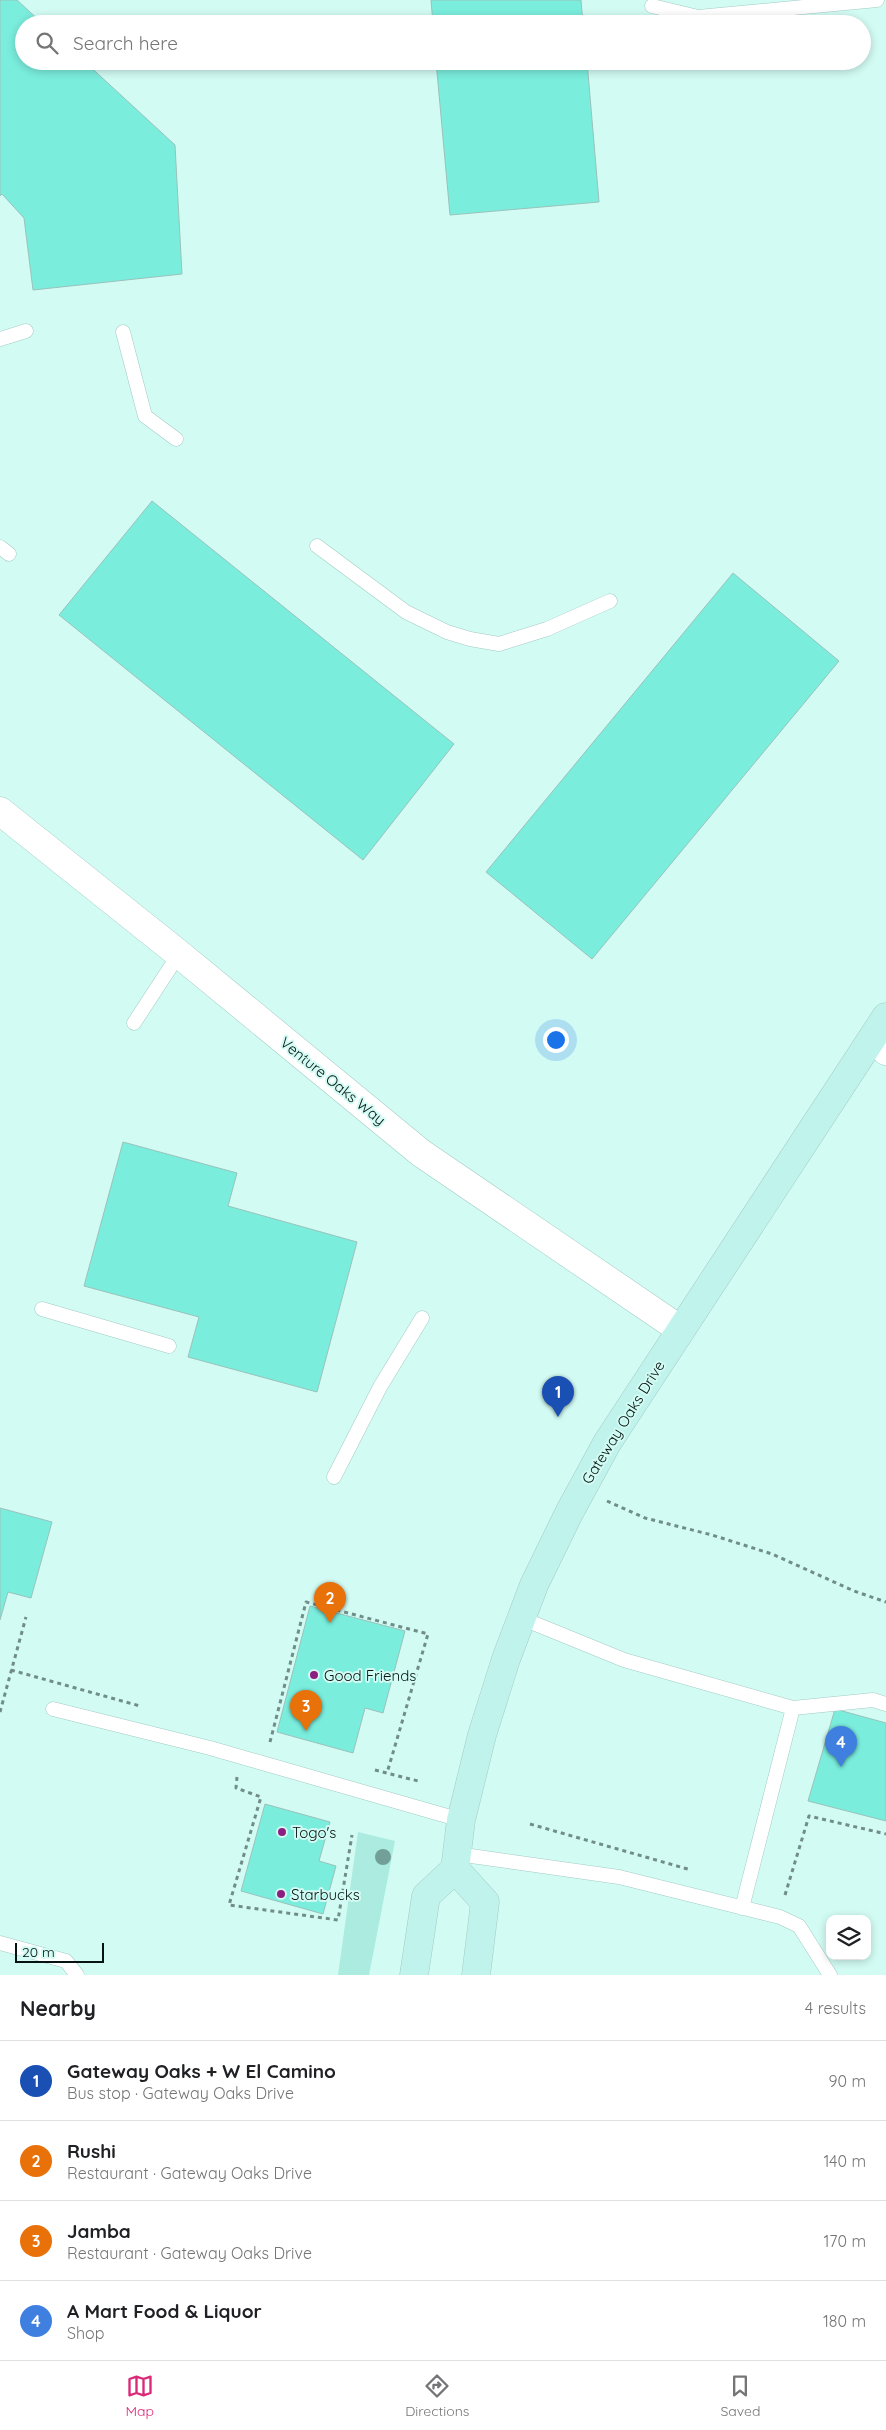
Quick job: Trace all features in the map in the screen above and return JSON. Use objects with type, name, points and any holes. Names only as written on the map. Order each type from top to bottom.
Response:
[{"type":"street","name":"Venture Oaks Way","points":[[0,811],[421,1153],[681,1330]]},
{"type":"street","name":"Gateway Oaks Drive","points":[[456,1862],[461,1820],[482,1734],[506,1659],[534,1584],[581,1490],[607,1443],[681,1330],[883,1034]]},
{"type":"street","points":[[414,1975],[426,1896],[456,1862],[485,1902],[476,1975]]},
{"type":"lane","points":[[662,0],[652,6],[690,15]]},
{"type":"lane","points":[[719,15],[878,0]]},
{"type":"lane","points":[[0,339],[26,331]]},
{"type":"lane","points":[[123,332],[144,416],[176,439]]},
{"type":"lane","points":[[317,546],[406,612],[447,632],[470,639],[499,644],[547,629],[610,601]]},
{"type":"lane","points":[[134,1023],[178,954]]},
{"type":"lane","points":[[42,1308],[169,1346]]},
{"type":"lane","points":[[334,1476],[380,1387],[422,1318]]},
{"type":"lane","points":[[521,1618],[624,1660],[793,1708],[873,1700],[886,1704]]},
{"type":"lane","points":[[742,1908],[793,1708]]},
{"type":"lane","points":[[53,1709],[239,1756],[461,1820]]},
{"type":"lane","points":[[456,1862],[620,1877],[780,1917],[799,1926],[830,1975]]},
{"type":"lane","points":[[0,1944],[66,1961],[77,1975]]},
{"type":"path","points":[[581,1490],[645,1518],[712,1535],[772,1554],[854,1591],[886,1602]]},
{"type":"path","points":[[270,1742],[306,1602],[428,1634],[387,1773]]},
{"type":"path","points":[[0,1712],[26,1617]]},
{"type":"path","points":[[239,1756],[236,1788],[261,1797],[229,1905],[338,1920],[352,1835]]},
{"type":"path","points":[[748,1886],[784,1896],[809,1816],[886,1834]]},
{"type":"path","points":[[530,1824],[700,1872]]},
{"type":"green space","points":[[358,1832],[395,1841],[369,1975],[338,1975]]},
{"type":"building","points":[[0,0],[17,0],[33,15],[15,15],[15,70],[94,70],[175,145],[182,274],[33,290],[24,218],[2,194],[0,196]]},
{"type":"building","points":[[431,0],[581,0],[582,15],[432,15]]},
{"type":"building","points":[[437,70],[588,70],[599,202],[450,215]]},
{"type":"building","points":[[152,501],[454,744],[363,860],[59,615]]},
{"type":"building","points":[[733,573],[839,661],[592,959],[486,872]]},
{"type":"building","points":[[123,1142],[237,1173],[228,1206],[357,1242],[317,1392],[188,1357],[199,1317],[84,1286]]},
{"type":"building","points":[[0,1508],[52,1522],[31,1598],[8,1592],[0,1620]]},
{"type":"building","points":[[310,1606],[405,1631],[383,1713],[365,1708],[353,1753],[277,1732]]},
{"type":"building","points":[[835,1709],[886,1723],[886,1821],[808,1801]]},
{"type":"building","points":[[265,1804],[330,1822],[319,1861],[336,1866],[323,1914],[241,1891]]},
{"type":"place","name":"Gateway Oaks + W El Camino","points":[[558,1417]]},
{"type":"place","name":"Rushi","points":[[330,1623]]},
{"type":"place","name":"Good Friends","points":[[314,1675]]},
{"type":"place","name":"Jamba","points":[[306,1731]]},
{"type":"place","name":"A Mart Food & Liquor","points":[[841,1767]]},
{"type":"place","name":"Togo's","points":[[282,1832]]},
{"type":"place","name":"Starbucks","points":[[281,1894]]}]
